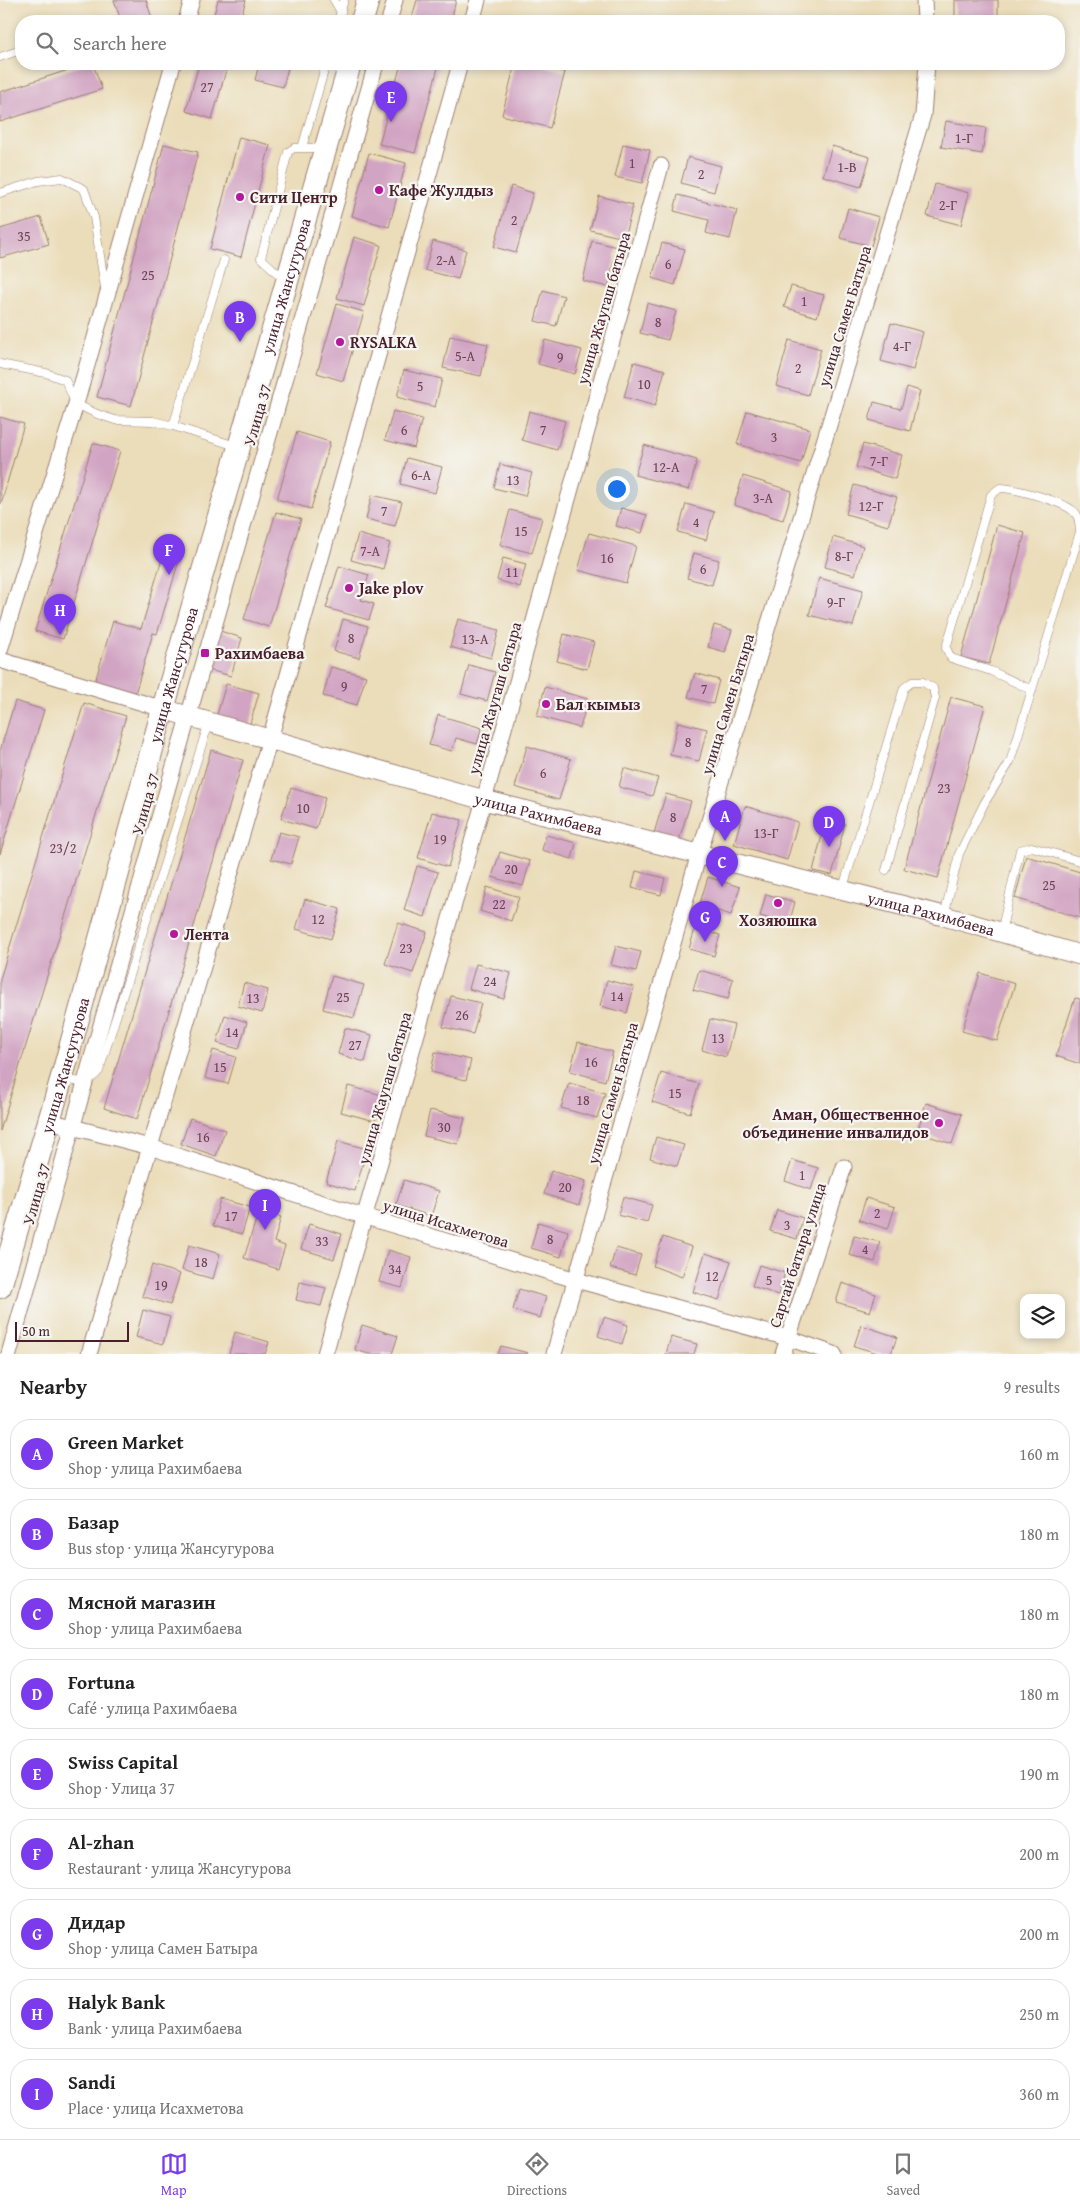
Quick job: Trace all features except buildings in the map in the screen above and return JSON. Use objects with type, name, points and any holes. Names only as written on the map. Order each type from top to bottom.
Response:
[{"type":"main road","points":[[364,15],[368,0]]},
{"type":"main road","name":"улица Жансугурова","points":[[0,1287],[62,1077],[163,709],[348,70]]},
{"type":"street","points":[[188,15],[192,0]]},
{"type":"street","points":[[391,15],[395,0]]},
{"type":"street","points":[[474,15],[478,0]]},
{"type":"street","points":[[924,0],[925,15]]},
{"type":"street","points":[[0,650],[76,404],[171,70]]},
{"type":"street","name":"Улица 37","points":[[9,1354],[155,832],[374,70]]},
{"type":"street","points":[[89,1354],[270,739],[458,70]]},
{"type":"street","name":"улица Самен Батыра","points":[[554,1354],[699,854],[923,115],[927,70]]},
{"type":"street","name":"улица Жаугаш батыра","points":[[325,1354],[366,1217],[484,800],[661,166]]},
{"type":"street","name":"улица Рахимбаева","points":[[0,660],[163,709],[484,800],[944,916],[1080,955]]},
{"type":"street","name":"улица Исахметова","points":[[49,1121],[150,1147],[366,1217],[576,1280],[788,1338],[834,1354]]},
{"type":"street","name":"Сартай батыра улица","points":[[783,1354],[844,1167]]},
{"type":"lane","points":[[334,0],[341,12]]},
{"type":"lane","points":[[340,15],[344,0]]},
{"type":"lane","points":[[0,56],[15,52]]},
{"type":"lane","points":[[302,148],[324,70]]},
{"type":"lane","points":[[287,282],[261,258],[288,152],[294,148],[326,148]]},
{"type":"lane","points":[[0,193],[38,181],[62,178],[84,189],[94,217],[107,299]]},
{"type":"lane","points":[[173,426],[224,260]]},
{"type":"lane","points":[[0,364],[46,372],[65,380],[76,404],[97,414],[115,420],[153,421],[240,448]]},
{"type":"lane","points":[[944,916],[959,854],[985,802],[1010,762],[1032,690],[1080,532],[1079,519],[1073,510],[1030,493],[1000,488],[991,496],[946,648],[951,658],[992,672],[1032,690]]},
{"type":"lane","points":[[842,890],[904,688],[912,682],[923,682],[933,688],[935,698],[886,870]]},
{"type":"lane","points":[[62,1077],[81,1082],[94,1077],[99,1071],[209,722]]},
{"type":"lane","points":[[1001,932],[1020,850],[1032,847],[1080,861]]},
{"type":"place","name":"Swiss Capital","points":[[391,122]]},
{"type":"place","name":"Кафе Жулдыз","points":[[379,190]]},
{"type":"place","name":"Сити Центр","points":[[240,197]]},
{"type":"place","name":"Базар","points":[[240,342]]},
{"type":"place","name":"RYSALKA","points":[[340,342]]},
{"type":"place","name":"Al-zhan","points":[[169,575]]},
{"type":"place","name":"Jake plov","points":[[349,588]]},
{"type":"place","name":"Halyk Bank","points":[[60,635]]},
{"type":"place","name":"Рахимбаева","points":[[205,653]]},
{"type":"place","name":"Бал кымыз","points":[[546,704]]},
{"type":"place","name":"Green Market","points":[[725,841]]},
{"type":"place","name":"Fortuna","points":[[829,847]]},
{"type":"place","name":"Мясной магазин","points":[[722,887]]},
{"type":"place","name":"Хозяюшка","points":[[778,903]]},
{"type":"place","name":"Лента","points":[[174,934]]},
{"type":"place","name":"Дидар","points":[[705,942]]},
{"type":"place","name":"Аман, Общественное объединение инвалидов","points":[[939,1123]]},
{"type":"place","name":"Sandi","points":[[265,1230]]}]
